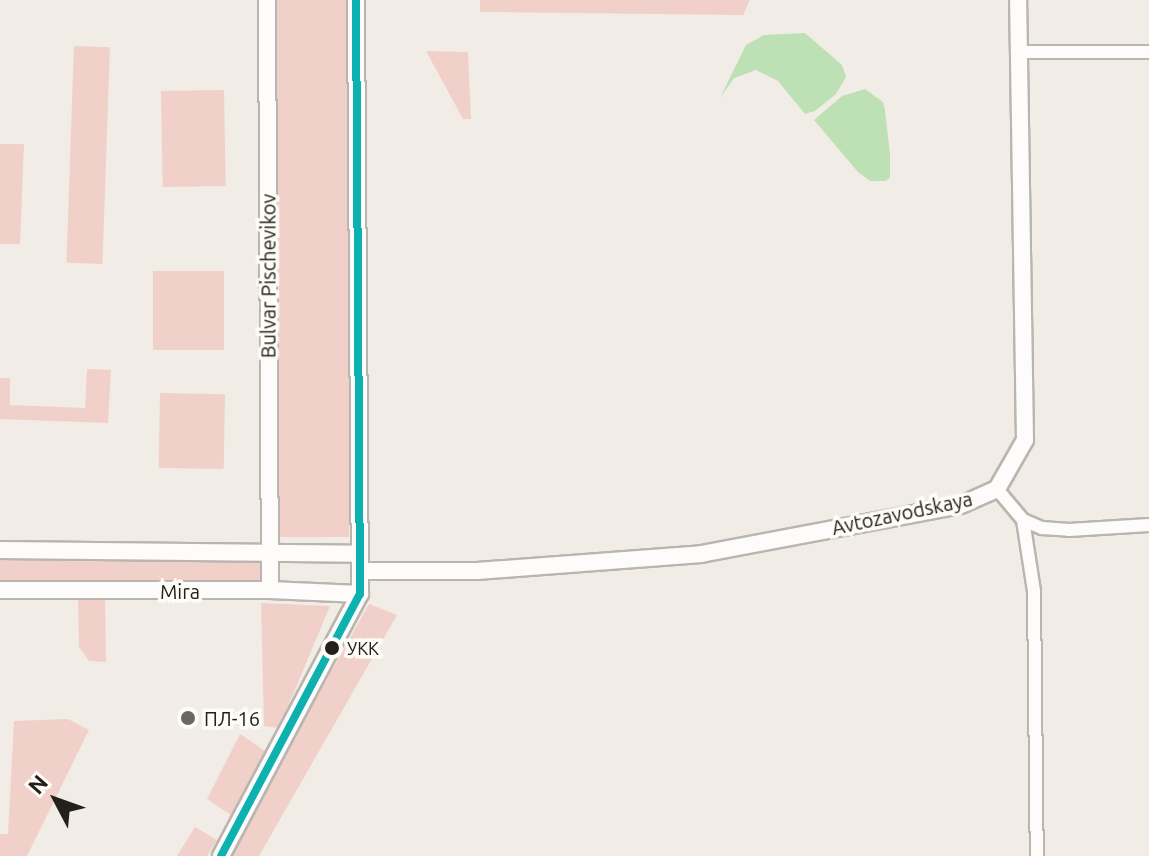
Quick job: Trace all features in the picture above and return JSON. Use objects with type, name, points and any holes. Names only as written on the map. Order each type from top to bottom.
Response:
[{"type":"main road","name":"Bulvar Pischevikov","points":[[267,0],[270,590]]},
{"type":"main road","points":[[221,856],[360,594],[356,0]]},
{"type":"main road","name":"Avtozavodskaya","points":[[360,562],[477,571],[701,554],[961,505],[997,489],[1025,440],[1018,0]]},
{"type":"main road","name":"Mira","points":[[0,550],[269,552],[360,562]]},
{"type":"main road","name":"Mira","points":[[0,590],[270,590],[360,594]]},
{"type":"street","points":[[1017,52],[1149,52]]},
{"type":"street","points":[[997,489],[1023,520],[1042,528],[1069,530],[1149,525]]},
{"type":"street","points":[[1023,520],[1034,591],[1037,856]]},
{"type":"shaded area","points":[[271,0],[349,0],[349,537],[271,537]]},
{"type":"shaded area","points":[[480,0],[750,0],[743,15],[480,12]]},
{"type":"shaded area","points":[[805,33],[842,65],[846,77],[836,94],[815,111],[805,114],[778,81],[756,70],[734,78],[720,98],[746,45],[764,35]]},
{"type":"shaded area","points":[[74,46],[110,47],[102,264],[66,263]]},
{"type":"shaded area","points":[[426,51],[468,52],[471,119],[463,119]]},
{"type":"shaded area","points":[[865,89],[883,102],[890,154],[890,177],[886,181],[870,181],[858,172],[814,120],[842,96]]},
{"type":"shaded area","points":[[224,90],[226,186],[163,187],[161,91]]},
{"type":"shaded area","points":[[0,144],[24,144],[20,244],[0,244]]},
{"type":"shaded area","points":[[153,271],[224,271],[224,350],[153,350]]},
{"type":"shaded area","points":[[87,369],[111,370],[108,423],[0,419],[0,378],[10,378],[10,405],[85,408]]},
{"type":"shaded area","points":[[160,393],[225,394],[224,469],[159,468]]},
{"type":"shaded area","points":[[0,557],[263,562],[262,589],[0,584]]},
{"type":"shaded area","points":[[78,599],[105,599],[106,662],[89,661],[79,647]]},
{"type":"shaded area","points":[[261,603],[330,606],[279,728],[264,726]]},
{"type":"shaded area","points":[[369,604],[397,615],[259,856],[228,856]]},
{"type":"shaded area","points":[[68,719],[89,730],[27,856],[0,856],[0,834],[8,834],[14,721]]},
{"type":"shaded area","points":[[240,734],[268,753],[231,815],[207,799]]},
{"type":"shaded area","points":[[195,827],[217,840],[207,856],[177,856]]},
{"type":"transit line","points":[[221,856],[360,594],[356,0]]},
{"type":"place","name":"УКК","points":[[332,648]]},
{"type":"place","name":"ПЛ-16","points":[[188,718]]}]
